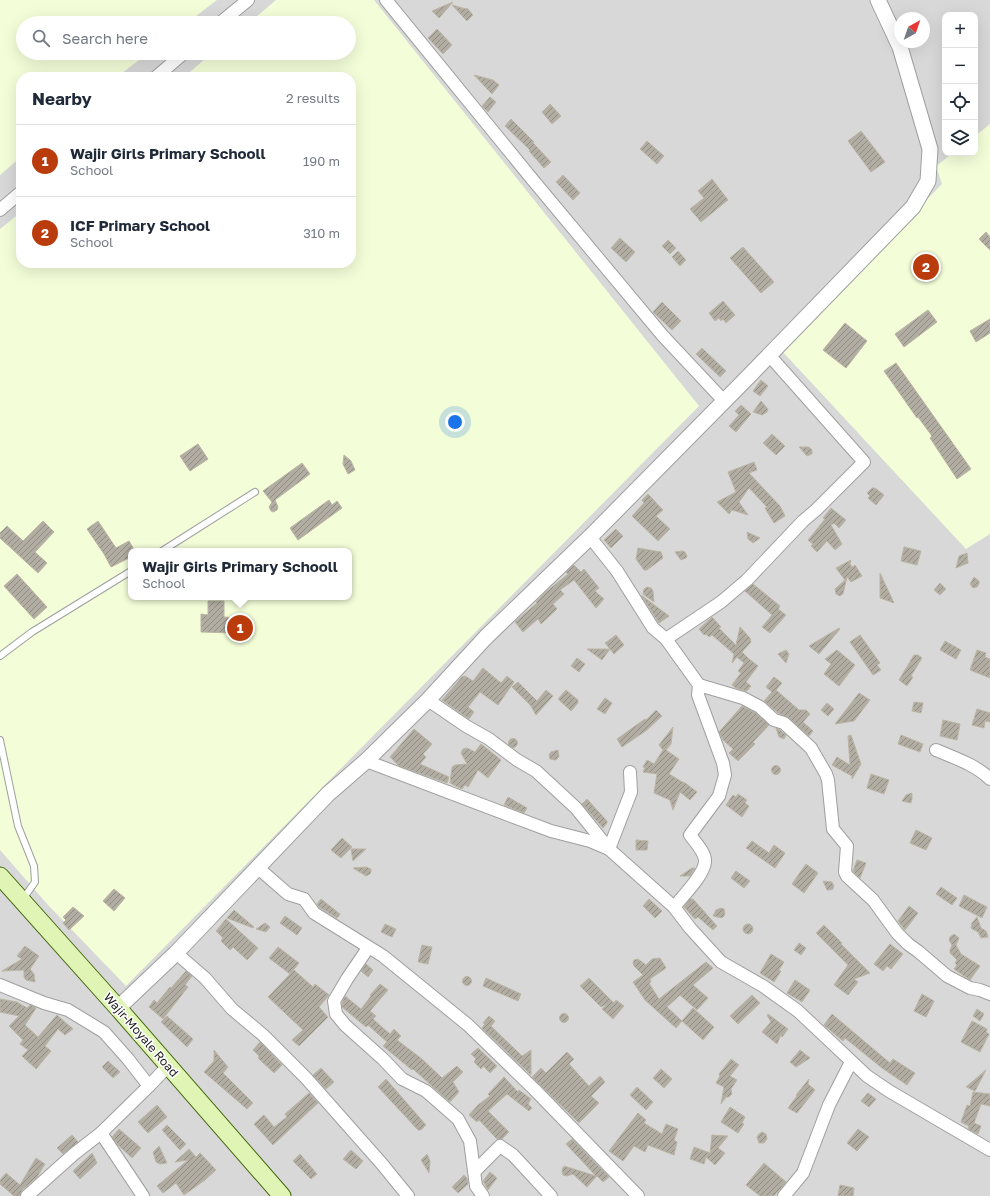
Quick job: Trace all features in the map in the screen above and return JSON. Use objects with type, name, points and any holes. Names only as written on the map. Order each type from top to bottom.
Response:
[{"type":"main road","name":"Wajir-Moyale Road","points":[[0,876],[118,1008],[282,1196]]},
{"type":"street","points":[[229,16],[248,0]]},
{"type":"street","points":[[386,0],[527,173],[663,336],[724,401]]},
{"type":"street","points":[[118,1008],[176,953],[328,794],[366,762],[428,700],[486,637],[590,537],[913,207],[928,181],[930,149],[900,47],[878,0]]},
{"type":"street","points":[[162,72],[176,60]]},
{"type":"street","points":[[0,210],[16,196]]},
{"type":"street","points":[[666,639],[721,602],[747,580],[803,521],[864,462],[769,355]]},
{"type":"street","points":[[590,537],[617,572],[653,628],[666,639],[699,685],[743,698],[760,707],[774,720],[784,723],[811,748],[828,780],[833,829],[847,846],[845,872],[847,876],[873,900],[896,933],[947,976],[970,988],[990,994]]},
{"type":"street","points":[[674,906],[701,872],[706,861],[702,852],[690,835],[719,796],[725,775],[723,763],[698,695],[699,685]]},
{"type":"street","points":[[428,700],[466,726],[489,739],[517,760],[536,771],[576,808],[609,849],[674,906],[690,928],[721,962],[763,986],[798,1012],[851,1062],[888,1091],[990,1150]]},
{"type":"street","points":[[936,750],[981,771],[990,780]]},
{"type":"street","points":[[366,762],[551,832],[590,841],[609,849]]},
{"type":"street","points":[[609,849],[631,792],[630,772]]},
{"type":"street","points":[[257,867],[288,894],[304,899],[314,914],[383,956],[468,1025],[535,1090],[638,1196]]},
{"type":"street","points":[[368,948],[334,1001],[336,1014],[345,1025],[383,1059],[402,1079],[426,1092],[458,1119],[470,1141],[476,1186],[483,1196]]},
{"type":"street","points":[[176,953],[205,978],[232,1009],[263,1035],[306,1078],[382,1164],[408,1196]]},
{"type":"street","points":[[0,985],[44,1003],[68,1010],[104,1032],[149,1086]]},
{"type":"street","points":[[784,1196],[803,1173],[829,1105],[851,1062]]},
{"type":"street","points":[[27,1196],[74,1154],[101,1133],[168,1066]]},
{"type":"street","points":[[101,1133],[143,1196]]},
{"type":"street","points":[[475,1171],[500,1146],[513,1155],[550,1196]]},
{"type":"lane","points":[[167,548],[255,492]]},
{"type":"lane","points":[[0,656],[32,632],[128,573]]},
{"type":"lane","points":[[0,740],[18,826],[34,866],[35,882],[22,901]]},
{"type":"shaded area","points":[[0,0],[990,0],[990,1196],[0,1196]]},
{"type":"shaded area","points":[[0,0],[217,0],[196,16],[16,16],[16,60],[139,60],[123,72],[16,72],[16,161],[0,175]]},
{"type":"shaded area","points":[[276,0],[374,0],[699,406],[126,986],[48,905],[0,850],[0,229],[16,216],[16,268],[356,268],[356,72],[190,72],[204,60],[356,60],[356,16],[257,16]]},
{"type":"shaded area","points":[[990,124],[990,534],[966,549],[781,350],[942,184],[936,166],[949,156],[978,156],[978,134]]},
{"type":"building","points":[[453,2],[439,18],[432,11]]},
{"type":"building","points":[[452,5],[467,8],[473,15],[467,21]]},
{"type":"building","points":[[437,29],[452,45],[443,54],[428,38]]},
{"type":"building","points":[[474,75],[493,80],[499,85],[492,94]]},
{"type":"building","points":[[490,97],[496,102],[488,112],[482,106]]},
{"type":"building","points":[[550,104],[561,116],[552,124],[542,112]]},
{"type":"building","points":[[511,119],[551,162],[544,168],[529,151],[530,150],[505,126]]},
{"type":"building","points":[[861,131],[885,162],[871,172],[848,141]]},
{"type":"building","points":[[647,141],[664,156],[657,164],[640,149]]},
{"type":"building","points":[[563,175],[580,193],[573,200],[556,182]]},
{"type":"building","points":[[712,179],[728,200],[701,222],[690,209],[704,198],[698,191]]},
{"type":"building","points":[[986,232],[990,237],[990,250],[979,239]]},
{"type":"building","points":[[620,238],[635,252],[626,262],[611,248]]},
{"type":"building","points":[[668,240],[676,248],[670,254],[662,246]]},
{"type":"building","points":[[743,247],[774,282],[761,293],[730,258]]},
{"type":"building","points":[[678,251],[686,260],[680,266],[672,257]]},
{"type":"building","points":[[723,301],[735,315],[726,323],[723,319],[721,321],[719,318],[715,321],[709,313]]},
{"type":"building","points":[[662,302],[681,321],[672,330],[653,312]]},
{"type":"building","points":[[928,310],[937,322],[904,347],[895,334]]},
{"type":"building","points":[[990,319],[990,333],[976,342],[970,331]]},
{"type":"building","points":[[845,323],[867,341],[846,368],[823,350]]},
{"type":"building","points":[[702,348],[726,371],[720,377],[696,354]]},
{"type":"building","points":[[896,363],[971,469],[957,479],[930,438],[932,436],[918,417],[917,418],[884,371]]},
{"type":"building","points":[[761,380],[768,386],[760,396],[753,391]]},
{"type":"building","points":[[761,401],[768,409],[767,412],[762,415],[753,412]]},
{"type":"building","points":[[741,405],[751,414],[736,432],[729,426],[739,415],[735,411]]},
{"type":"building","points":[[772,434],[785,446],[776,455],[763,443]]},
{"type":"building","points":[[198,444],[208,459],[190,471],[180,456]]},
{"type":"building","points":[[799,447],[809,447],[812,450],[812,454],[807,456]]},
{"type":"building","points":[[344,455],[351,461],[355,470],[348,474],[343,464]]},
{"type":"building","points":[[754,462],[757,470],[749,473],[780,506],[785,516],[774,523],[765,508],[767,507],[749,488],[739,502],[748,515],[732,510],[729,514],[717,502],[736,492],[728,472]]},
{"type":"building","points":[[302,463],[310,474],[275,500],[278,507],[277,510],[273,512],[271,511],[269,507],[272,502],[263,491]]},
{"type":"building","points":[[872,488],[875,488],[884,495],[876,505],[868,498],[870,496],[867,493]]},
{"type":"building","points":[[648,494],[663,510],[656,516],[670,529],[658,541],[632,516],[644,503],[642,500]]},
{"type":"building","points":[[329,500],[332,505],[337,501],[342,508],[298,540],[290,528]]},
{"type":"building","points":[[831,508],[846,520],[839,528],[834,523],[831,525],[842,544],[835,550],[827,541],[817,552],[811,546],[813,544],[808,540],[825,519],[823,518]]},
{"type":"building","points":[[43,521],[54,532],[35,552],[47,563],[38,573],[0,538],[0,533],[7,526],[23,541]]},
{"type":"building","points":[[98,521],[116,548],[129,541],[133,548],[128,548],[128,558],[111,567],[87,529]]},
{"type":"building","points":[[616,529],[623,536],[611,548],[604,540]]},
{"type":"building","points":[[747,532],[760,538],[753,543],[748,539]]},
{"type":"building","points":[[904,547],[921,551],[917,565],[901,561]]},
{"type":"building","points":[[638,548],[661,552],[663,558],[647,570],[644,570],[636,559]]},
{"type":"building","points":[[675,552],[685,552],[687,556],[681,560]]},
{"type":"building","points":[[967,553],[968,563],[956,568],[959,556]]},
{"type":"building","points":[[851,560],[850,564],[852,567],[855,565],[862,576],[851,582],[847,577],[843,594],[840,596],[836,594],[835,589],[845,580],[836,568]]},
{"type":"building","points":[[574,565],[581,572],[584,569],[599,588],[595,591],[604,599],[596,608],[574,580],[560,590],[564,594],[553,604],[557,609],[541,624],[538,619],[523,632],[515,622],[537,603],[536,602],[546,592],[568,574],[566,572]]},
{"type":"building","points":[[880,573],[894,603],[880,598]]},
{"type":"building","points":[[17,574],[47,607],[34,619],[4,586]]},
{"type":"building","points":[[974,577],[979,581],[979,584],[977,587],[973,588],[970,584]]},
{"type":"building","points":[[940,583],[946,589],[940,595],[934,590]]},
{"type":"building","points":[[753,584],[780,606],[778,609],[786,615],[770,633],[762,627],[772,615],[745,591]]},
{"type":"building","points":[[647,587],[651,588],[653,591],[654,602],[643,594],[644,589]]},
{"type":"building","points":[[641,595],[669,616],[659,623]]},
{"type":"building","points":[[208,601],[224,601],[224,617],[235,618],[235,633],[201,632],[201,614],[208,615]]},
{"type":"building","points":[[712,617],[721,627],[719,628],[736,645],[740,627],[750,638],[751,642],[742,652],[758,666],[746,682],[751,686],[747,691],[736,688],[732,685],[741,673],[738,671],[744,663],[737,657],[732,663],[734,654],[712,635],[709,637],[706,634],[704,635],[699,629]]},
{"type":"building","points":[[839,628],[840,629],[819,654],[809,646]]},
{"type":"building","points":[[616,635],[624,645],[614,654],[605,643]]},
{"type":"building","points":[[860,635],[880,663],[877,665],[881,670],[873,675],[850,642]]},
{"type":"building","points":[[945,641],[961,650],[956,659],[940,650]]},
{"type":"building","points":[[587,649],[610,649],[602,660]]},
{"type":"building","points":[[786,650],[789,654],[786,663],[778,654]]},
{"type":"building","points":[[837,650],[855,665],[839,686],[824,674],[831,664],[825,659]]},
{"type":"building","points":[[977,650],[986,653],[985,657],[990,659],[990,678],[970,670]]},
{"type":"building","points":[[914,655],[918,655],[922,658],[907,686],[899,680]]},
{"type":"building","points":[[577,658],[585,664],[579,672],[571,666]]},
{"type":"building","points":[[483,668],[501,683],[507,676],[514,682],[498,705],[480,692],[468,707],[474,712],[469,719],[442,700],[462,677],[465,676],[473,681]]},
{"type":"building","points":[[774,677],[782,683],[776,690],[799,710],[806,710],[810,714],[803,722],[813,731],[809,736],[789,718],[778,713],[764,701],[772,692],[766,687]]},
{"type":"building","points":[[518,682],[537,701],[546,690],[553,696],[536,715],[531,706],[512,687]]},
{"type":"building","points":[[566,690],[578,700],[578,703],[571,711],[558,699]]},
{"type":"building","points":[[859,693],[870,700],[854,721],[835,724]]},
{"type":"building","points":[[605,698],[612,703],[605,714],[597,709]]},
{"type":"building","points":[[914,702],[923,703],[921,713],[912,711]]},
{"type":"building","points":[[827,703],[834,709],[828,716],[821,710]]},
{"type":"building","points":[[742,706],[756,713],[769,725],[753,742],[755,744],[738,761],[729,753],[733,749],[723,740],[719,732]]},
{"type":"building","points":[[977,709],[990,713],[990,722],[985,721],[984,728],[972,725]]},
{"type":"building","points":[[656,710],[662,716],[647,730],[622,747],[617,739],[645,719],[646,720]]},
{"type":"building","points":[[943,720],[960,724],[957,740],[940,736]]},
{"type":"building","points":[[673,727],[671,744],[666,750],[679,759],[669,774],[684,782],[697,792],[690,800],[680,792],[673,810],[670,800],[654,793],[657,774],[643,772],[645,768],[643,767],[647,760],[654,764],[663,750],[659,745]]},
{"type":"building","points":[[776,728],[786,735],[784,739],[779,737]]},
{"type":"building","points":[[414,729],[432,744],[423,754],[426,757],[420,764],[449,777],[447,783],[399,766],[390,757]]},
{"type":"building","points":[[851,735],[861,764],[852,779],[852,776],[832,765],[837,757],[850,765],[848,736]]},
{"type":"building","points":[[901,735],[923,744],[920,752],[898,744]]},
{"type":"building","points":[[513,738],[518,743],[513,748],[508,743]]},
{"type":"building","points":[[481,744],[501,760],[488,778],[478,770],[468,787],[465,785],[462,789],[450,783],[452,767],[455,765],[467,764],[461,753],[463,749],[467,748],[475,752]]},
{"type":"building","points":[[558,750],[559,756],[557,759],[550,759],[549,755],[551,752]]},
{"type":"building","points":[[776,765],[781,770],[776,775],[771,770]]},
{"type":"building","points":[[871,774],[889,780],[884,794],[867,788]]},
{"type":"building","points":[[912,793],[911,803],[902,801],[906,795]]},
{"type":"building","points":[[738,794],[747,800],[745,803],[749,806],[742,817],[726,805],[733,795],[736,797]]},
{"type":"building","points":[[508,797],[527,808],[524,813],[504,805]]},
{"type":"building","points":[[587,799],[607,821],[603,828],[582,804]]},
{"type":"building","points":[[916,830],[932,838],[926,850],[910,843]]},
{"type":"building","points":[[342,838],[352,847],[341,858],[331,850]]},
{"type":"building","points":[[636,840],[648,841],[647,850],[636,850]]},
{"type":"building","points":[[752,841],[769,853],[774,845],[785,853],[775,868],[746,848]]},
{"type":"building","points":[[351,849],[366,849],[353,861]]},
{"type":"building","points":[[857,860],[866,863],[860,878],[853,871]]},
{"type":"building","points":[[806,864],[818,873],[804,893],[792,884]]},
{"type":"building","points":[[366,867],[371,869],[371,871],[370,874],[366,876],[353,868]]},
{"type":"building","points":[[692,868],[695,868],[690,876],[680,876]]},
{"type":"building","points":[[736,871],[750,881],[744,888],[731,878]]},
{"type":"building","points":[[823,881],[832,882],[834,886],[833,889],[827,890]]},
{"type":"building","points":[[941,887],[957,898],[952,905],[936,894]]},
{"type":"building","points":[[114,889],[125,898],[114,911],[103,901]]},
{"type":"building","points":[[964,895],[987,907],[982,918],[959,906]]},
{"type":"building","points":[[321,899],[340,914],[337,918],[319,907],[317,904]]},
{"type":"building","points":[[649,899],[662,911],[655,918],[643,906]]},
{"type":"building","points":[[690,899],[693,899],[717,926],[713,930],[698,917],[695,919],[684,907]]},
{"type":"building","points":[[909,906],[918,913],[905,930],[898,921]]},
{"type":"building","points":[[73,907],[84,916],[69,930],[63,923],[66,920],[63,917]]},
{"type":"building","points":[[721,908],[724,909],[725,913],[722,918],[713,916],[716,910]]},
{"type":"building","points":[[234,910],[254,927],[253,928],[227,918]]},
{"type":"building","points":[[285,916],[302,928],[297,935],[280,923]]},
{"type":"building","points":[[977,917],[981,928],[986,931],[988,937],[981,938],[978,932],[971,928],[972,923]]},
{"type":"building","points":[[226,919],[258,948],[247,960],[233,947],[230,950],[221,941],[223,938],[216,931]]},
{"type":"building","points":[[265,923],[270,927],[266,932],[256,929]]},
{"type":"building","points":[[385,924],[396,929],[392,937],[381,932]]},
{"type":"building","points":[[748,924],[753,929],[748,934],[743,929]]},
{"type":"building","points":[[824,925],[870,973],[854,979],[858,982],[848,995],[834,985],[848,965],[816,933]]},
{"type":"building","points":[[954,934],[959,938],[956,945],[961,954],[980,966],[970,980],[954,969],[957,965],[955,963],[957,960],[950,953],[952,945],[949,940]]},
{"type":"building","points":[[799,943],[806,948],[801,955],[794,950]]},
{"type":"building","points":[[890,944],[903,954],[891,969],[887,966],[883,971],[874,964]]},
{"type":"building","points":[[422,945],[432,947],[428,964],[418,962]]},
{"type":"building","points":[[25,946],[39,956],[30,969],[34,974],[35,982],[26,980],[24,977],[24,970],[2,971],[22,959],[17,956]]},
{"type":"building","points":[[278,947],[299,963],[290,974],[269,958]]},
{"type":"building","points":[[771,954],[784,962],[779,970],[781,971],[774,982],[760,973]]},
{"type":"building","points":[[660,958],[666,968],[650,979],[651,982],[649,983],[659,999],[706,962],[713,968],[693,985],[708,998],[697,1010],[680,995],[667,1007],[682,1021],[676,1028],[645,1000],[633,982],[643,975],[634,966],[634,960],[638,959],[646,965],[652,959]]},
{"type":"building","points":[[366,964],[373,970],[368,977],[361,971]]},
{"type":"building","points":[[294,970],[313,987],[315,984],[329,995],[319,1007],[328,1017],[299,1046],[292,1040],[303,1030],[268,997]]},
{"type":"building","points":[[186,971],[192,976],[185,985],[188,987],[163,1019],[149,1007],[154,1000],[157,1003]]},
{"type":"building","points":[[465,977],[469,977],[471,981],[469,985],[465,985],[463,983],[463,979]]},
{"type":"building","points":[[486,978],[521,994],[518,1001],[483,986]]},
{"type":"building","points":[[589,978],[614,1003],[616,1000],[624,1006],[613,1019],[602,1009],[607,1004],[601,1007],[580,986]]},
{"type":"building","points":[[795,980],[810,990],[802,1002],[787,993]]},
{"type":"building","points":[[380,984],[388,990],[370,1011],[376,1016],[373,1019],[390,1034],[394,1029],[401,1036],[397,1040],[422,1059],[442,1078],[457,1066],[463,1072],[453,1082],[459,1092],[450,1102],[413,1069],[412,1070],[383,1046],[387,1042],[368,1025],[366,1027],[342,1007],[345,996],[361,1009],[371,996],[370,995]]},
{"type":"building","points":[[922,994],[934,1001],[926,1017],[914,1011]]},
{"type":"building","points":[[752,995],[760,1003],[738,1024],[730,1016]]},
{"type":"building","points":[[0,999],[17,1002],[27,1008],[30,1005],[36,1008],[25,1025],[38,1037],[57,1015],[73,1029],[65,1035],[58,1029],[45,1046],[51,1051],[36,1069],[22,1056],[28,1050],[20,1044],[23,1040],[9,1026],[19,1016],[0,1012]]},
{"type":"building","points":[[693,1008],[714,1027],[703,1040],[682,1021]]},
{"type":"building","points":[[977,1009],[984,1014],[980,1021],[973,1016]]},
{"type":"building","points":[[562,1014],[566,1014],[568,1018],[566,1022],[562,1022],[560,1020],[560,1016]]},
{"type":"building","points":[[768,1014],[788,1029],[782,1037],[781,1035],[777,1044],[762,1032],[771,1022],[767,1015]]},
{"type":"building","points":[[832,1014],[890,1063],[893,1059],[915,1073],[907,1085],[882,1068],[845,1038],[843,1041],[824,1025]]},
{"type":"building","points":[[167,1016],[193,1039],[187,1047],[161,1022]]},
{"type":"building","points":[[489,1016],[495,1021],[491,1026],[522,1056],[531,1050],[531,1075],[482,1028],[485,1024],[483,1023]]},
{"type":"building","points":[[972,1021],[987,1029],[986,1032],[989,1034],[980,1052],[961,1042]]},
{"type":"building","points":[[260,1042],[282,1065],[274,1073],[258,1058],[259,1056],[253,1050]]},
{"type":"building","points":[[478,1048],[497,1066],[490,1073],[483,1066],[481,1069],[474,1062],[476,1059],[471,1054]]},
{"type":"building","points":[[214,1050],[228,1067],[223,1073],[253,1103],[247,1109],[204,1072],[214,1061]]},
{"type":"building","points":[[800,1050],[810,1058],[796,1067],[790,1062]]},
{"type":"building","points":[[567,1052],[574,1059],[569,1064],[589,1086],[600,1076],[605,1082],[591,1096],[599,1103],[579,1123],[532,1077],[541,1068],[546,1073]]},
{"type":"building","points":[[731,1059],[739,1065],[730,1076],[737,1080],[731,1089],[732,1094],[729,1097],[726,1097],[721,1104],[724,1087],[716,1083],[720,1076],[719,1074]]},
{"type":"building","points":[[108,1061],[120,1072],[113,1078],[102,1067]]},
{"type":"building","points":[[321,1068],[334,1082],[326,1089],[313,1075]]},
{"type":"building","points":[[661,1069],[672,1079],[664,1088],[653,1078]]},
{"type":"building","points":[[986,1070],[975,1091],[966,1087]]},
{"type":"building","points":[[504,1077],[518,1092],[519,1090],[531,1099],[528,1104],[532,1108],[529,1111],[507,1094],[488,1111],[509,1132],[502,1139],[497,1139],[479,1120],[477,1122],[469,1115],[478,1105],[490,1096],[488,1094]]},
{"type":"building","points":[[386,1079],[426,1125],[421,1130],[418,1130],[378,1087]]},
{"type":"building","points":[[809,1079],[808,1084],[815,1090],[797,1113],[788,1108]]},
{"type":"building","points":[[637,1087],[653,1102],[646,1110],[630,1095]]},
{"type":"building","points":[[973,1092],[990,1094],[990,1106],[981,1104],[974,1123],[981,1126],[978,1134],[968,1129],[969,1126],[961,1122],[967,1105],[970,1106]]},
{"type":"building","points":[[309,1093],[318,1103],[273,1145],[254,1124],[264,1115],[274,1127],[287,1117],[285,1114]]},
{"type":"building","points":[[868,1093],[876,1099],[869,1107],[861,1101]]},
{"type":"building","points":[[157,1105],[167,1117],[148,1133],[138,1122]]},
{"type":"building","points":[[730,1107],[745,1117],[742,1123],[744,1124],[738,1133],[721,1122]]},
{"type":"building","points":[[638,1113],[646,1120],[644,1123],[662,1134],[666,1124],[678,1129],[674,1140],[677,1142],[674,1155],[648,1145],[645,1152],[634,1146],[623,1161],[609,1151]]},
{"type":"building","points":[[167,1125],[186,1144],[180,1150],[162,1130]]},
{"type":"building","points":[[119,1129],[141,1148],[132,1158],[112,1137]]},
{"type":"building","points":[[858,1129],[869,1137],[857,1151],[847,1143]]},
{"type":"building","points":[[762,1132],[766,1134],[767,1139],[764,1143],[759,1143],[757,1137]]},
{"type":"building","points":[[72,1135],[78,1142],[63,1154],[57,1148]]},
{"type":"building","points":[[712,1135],[728,1136],[718,1148],[725,1153],[715,1165],[706,1157],[704,1164],[690,1159],[694,1147],[710,1153]]},
{"type":"building","points":[[572,1139],[609,1177],[603,1182],[597,1176],[587,1187],[573,1174],[567,1176],[563,1175],[562,1171],[563,1167],[565,1167],[564,1166],[596,1176],[566,1144]]},
{"type":"building","points":[[159,1146],[167,1163],[160,1164],[156,1162],[153,1152]]},
{"type":"building","points":[[189,1149],[196,1157],[200,1153],[216,1170],[184,1195],[176,1183],[163,1193],[157,1186],[188,1160],[175,1162]]},
{"type":"building","points":[[351,1150],[363,1161],[356,1169],[343,1159]]},
{"type":"building","points":[[92,1153],[97,1163],[80,1179],[73,1171]]},
{"type":"building","points":[[300,1154],[317,1174],[311,1179],[293,1161]]},
{"type":"building","points":[[427,1154],[430,1161],[429,1173],[421,1160]]},
{"type":"building","points":[[36,1158],[45,1164],[37,1177],[22,1190],[20,1196],[13,1196],[0,1184],[0,1180],[6,1173],[20,1185]]},
{"type":"building","points":[[764,1163],[786,1182],[774,1196],[760,1196],[746,1185]]},
{"type":"building","points":[[490,1172],[497,1178],[488,1190],[483,1181]]},
{"type":"building","points":[[464,1175],[467,1178],[468,1184],[458,1193],[452,1187]]},
{"type":"building","points":[[840,1185],[854,1188],[853,1196],[838,1196]]},
{"type":"place","name":"ICF Primary School","points":[[926,267]]},
{"type":"place","name":"Wajir Girls Primary Schooll","points":[[240,628]]}]
